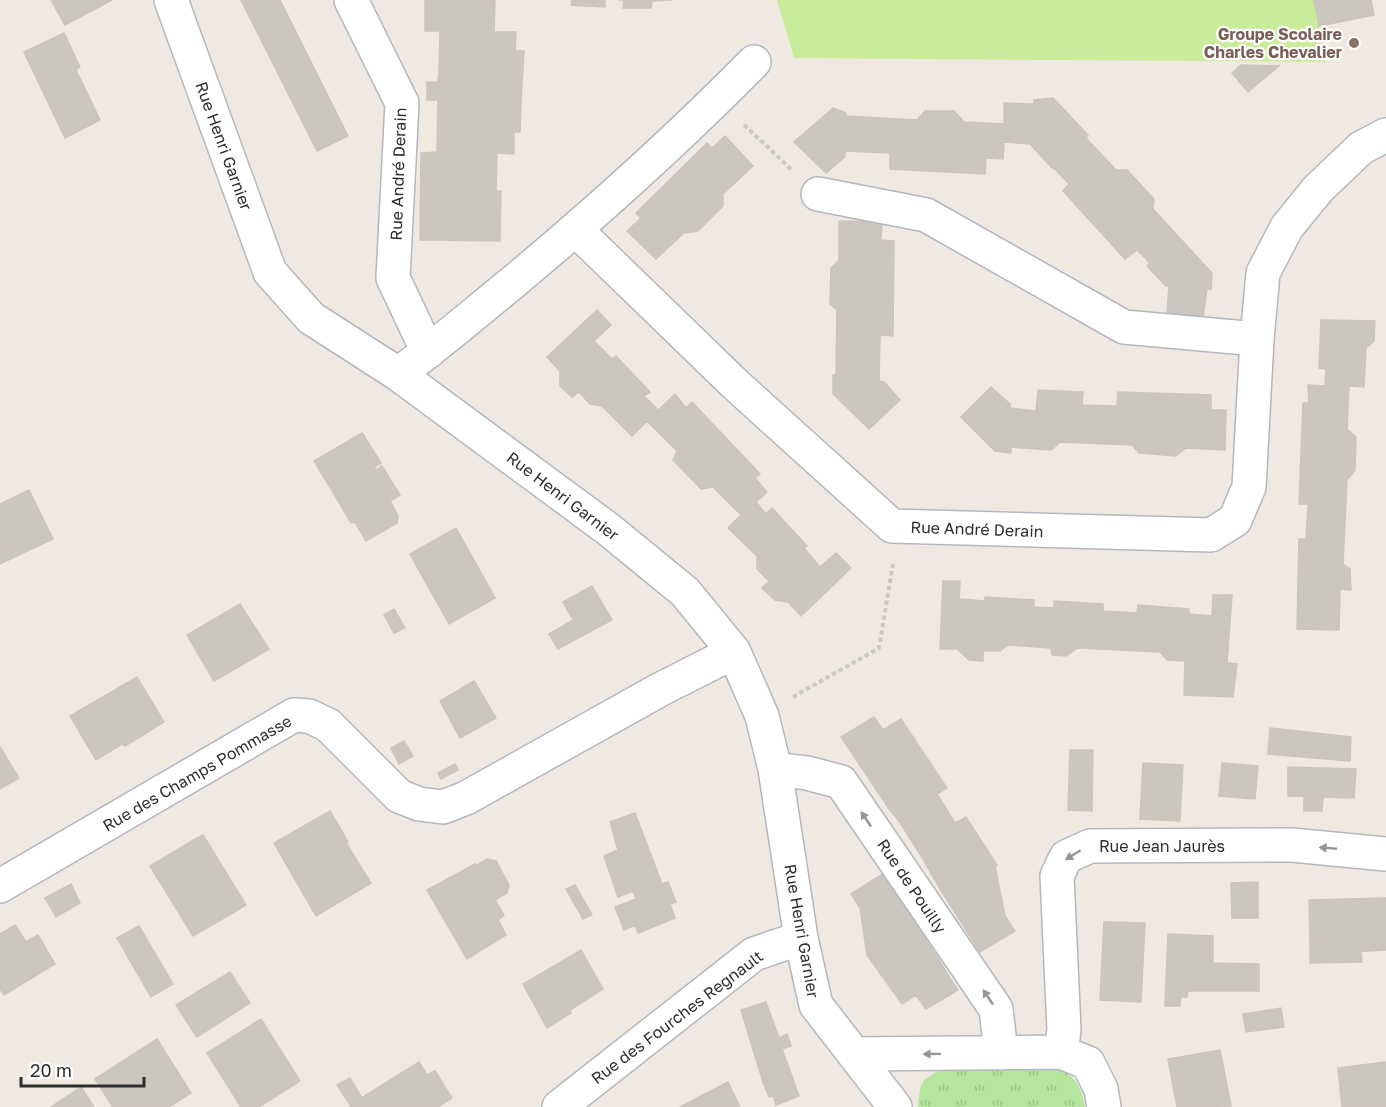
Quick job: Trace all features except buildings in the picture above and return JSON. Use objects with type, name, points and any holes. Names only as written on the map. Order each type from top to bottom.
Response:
[{"type":"street","name":"Rue Henri Garnier","points":[[171,0],[270,272],[311,318],[398,374],[608,529],[685,592],[734,652],[762,716],[775,770],[801,938],[816,1005],[895,1107]]},
{"type":"street","name":"Rue André Derain","points":[[351,0],[402,103],[393,278],[428,352]]},
{"type":"street","points":[[398,374],[576,230],[754,62]]},
{"type":"street","name":"Rue André Derain","points":[[576,230],[735,384],[892,526],[1211,535],[1235,520],[1249,487],[1263,273],[1287,227],[1318,189],[1361,148],[1386,135]]},
{"type":"street","points":[[818,194],[926,215],[1124,327],[1257,339]]},
{"type":"street","name":"Rue des Champs Pommasse","points":[[0,886],[294,715],[309,716],[328,725],[399,795],[418,804],[443,807],[466,798],[661,689],[734,652]]},
{"type":"street","name":"Rue de Pouilly","points":[[775,770],[807,773],[841,782],[996,1009],[1001,1053]]},
{"type":"street","name":"Rue Jean Jaurès","points":[[1061,1052],[1064,1030],[1057,876],[1066,857],[1090,846],[1292,845],[1386,854]]},
{"type":"street","name":"Rue des Fourches Regnault","points":[[559,1107],[754,954],[801,938]]},
{"type":"street","points":[[854,1054],[1061,1052],[1088,1063],[1101,1089],[1104,1107]]},
{"type":"path","points":[[717,99],[818,194]]},
{"type":"path","points":[[788,700],[879,648],[894,555]]},
{"type":"green space","points":[[777,0],[1314,0],[1326,62],[794,58]]},
{"type":"green space","points":[[1046,1065],[1062,1071],[1073,1079],[1080,1090],[1085,1107],[918,1107],[920,1089],[924,1080],[941,1069]]},
{"type":"place","name":"Groupe Scolaire Charles Chevalier","points":[[1354,43]]}]
